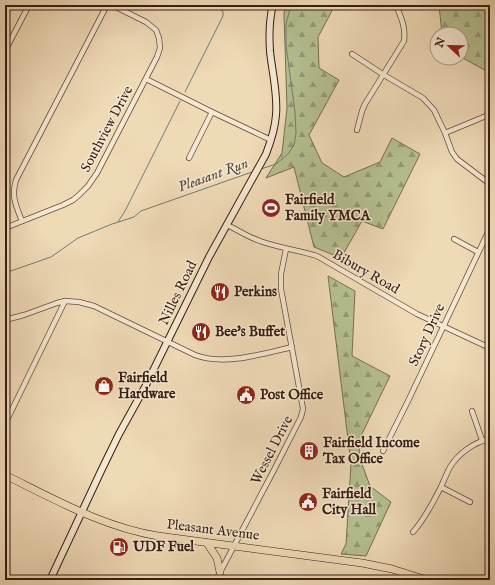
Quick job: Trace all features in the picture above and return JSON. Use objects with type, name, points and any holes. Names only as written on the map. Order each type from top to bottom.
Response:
[{"type":"main road","name":"Pleasant Avenue","points":[[5,475],[82,512],[113,525],[141,533],[362,563],[392,569],[427,580]]},
{"type":"main road","points":[[208,543],[217,558],[220,572]]},
{"type":"street","points":[[5,51],[29,5]]},
{"type":"street","points":[[22,221],[14,198],[16,180],[107,5]]},
{"type":"street","name":"Southview Drive","points":[[5,228],[73,200],[88,186],[98,173],[157,57],[160,48],[156,30],[146,22],[112,5]]},
{"type":"street","name":"Nilles Road","points":[[50,580],[119,434],[209,257],[266,154],[277,114],[277,100],[269,33],[270,20],[274,5]]},
{"type":"street","points":[[357,130],[362,111],[404,41],[405,33],[403,22],[396,5]]},
{"type":"street","points":[[352,54],[423,98],[434,110],[452,152],[457,159],[490,184]]},
{"type":"street","points":[[146,79],[271,140]]},
{"type":"street","points":[[189,158],[212,112]]},
{"type":"street","points":[[445,133],[486,116]]},
{"type":"street","name":"Bibury Road","points":[[227,225],[261,241],[286,249],[306,252],[317,256],[418,314],[490,348]]},
{"type":"street","name":"Story Drive","points":[[383,451],[410,400],[490,228]]},
{"type":"street","points":[[454,239],[478,252]]},
{"type":"street","name":"Wessel Drive","points":[[216,580],[302,417],[302,403],[281,289],[281,274],[286,249]]},
{"type":"street","points":[[5,424],[65,301]]},
{"type":"street","points":[[5,320],[65,301],[79,302],[94,306],[199,357],[216,360],[236,359],[292,347]]},
{"type":"street","points":[[472,411],[482,440]]},
{"type":"street","points":[[413,532],[420,525],[450,467],[468,448],[482,440],[490,439]]},
{"type":"street","points":[[441,487],[470,502]]},
{"type":"green space","points":[[287,5],[335,5],[318,37],[319,68],[339,80],[309,135],[322,163],[344,177],[380,162],[392,138],[420,154],[383,229],[362,221],[341,258],[314,247],[294,167],[266,178],[282,153],[287,108],[284,13]]},
{"type":"green space","points":[[439,5],[490,5],[490,73],[469,61],[469,26],[441,26]]},
{"type":"green space","points":[[328,276],[355,291],[352,356],[390,376],[360,438],[359,456],[370,486],[391,502],[366,556],[341,554],[346,544],[351,464]]},
{"type":"waterway","points":[[185,92],[223,16],[223,12],[219,7],[214,5]]},
{"type":"waterway","name":"Pleasant Run","points":[[261,169],[276,164],[288,154],[294,145],[296,133],[295,112],[286,45],[286,24],[291,5]]},
{"type":"waterway","points":[[118,222],[125,211],[180,101]]},
{"type":"waterway","name":"Pleasant Run","points":[[5,273],[51,257],[78,238],[134,217],[141,211],[252,172]]},
{"type":"place","name":"Fairfield Family YMCA","points":[[271,208]]},
{"type":"place","name":"Perkins","points":[[220,292]]},
{"type":"place","name":"Bee's Buffet","points":[[201,332]]},
{"type":"place","name":"Fairfield Hardware","points":[[104,386]]},
{"type":"place","name":"Post Office","points":[[246,395]]},
{"type":"place","name":"Fairfield Income Tax Office","points":[[309,451]]},
{"type":"place","name":"Fairfield City Hall","points":[[308,502]]},
{"type":"place","name":"UDF Fuel","points":[[119,547]]}]
